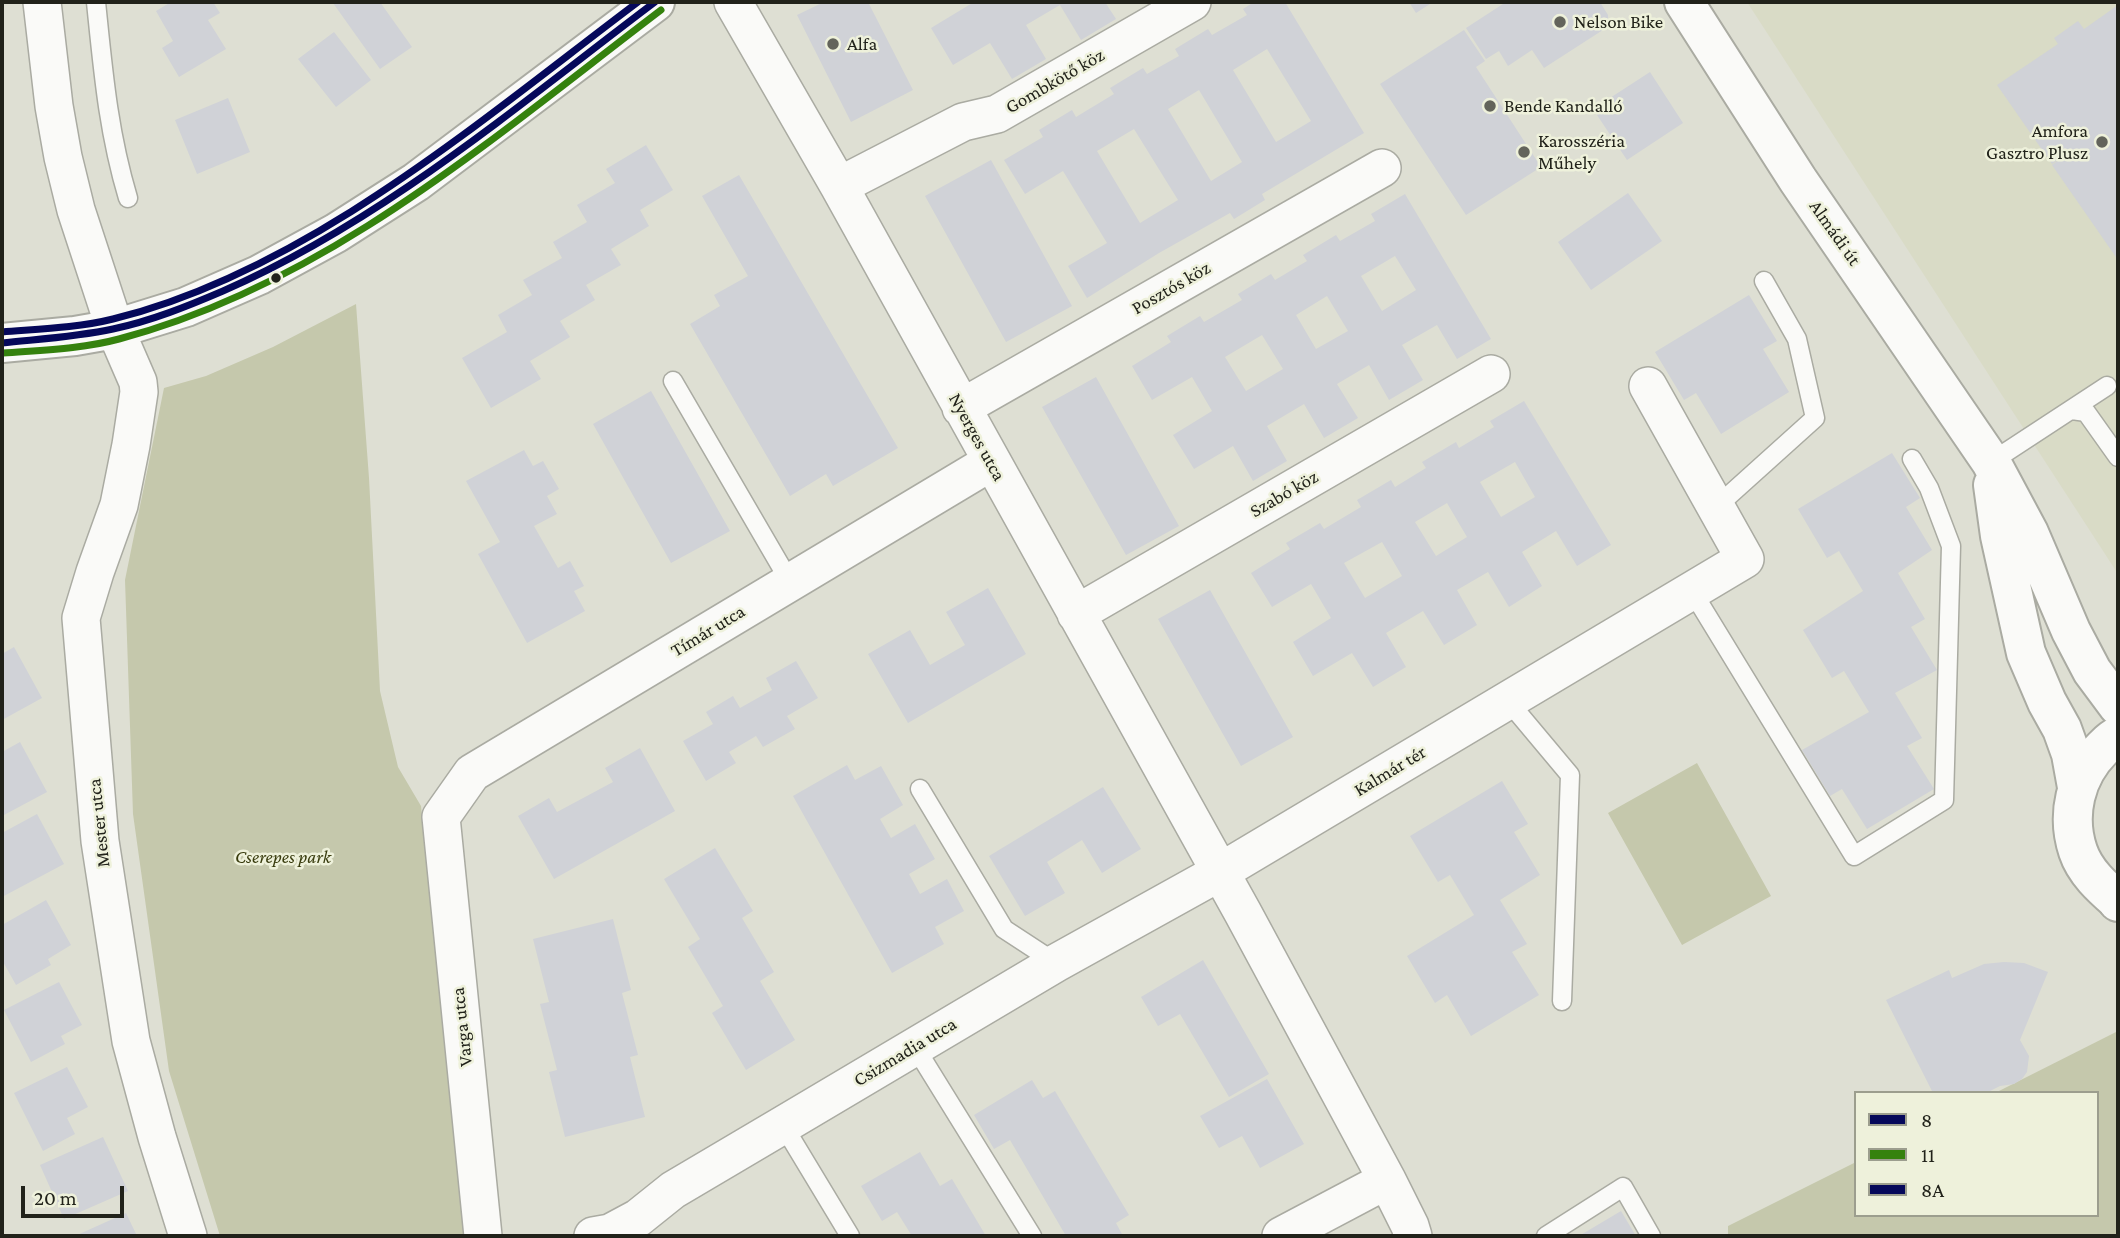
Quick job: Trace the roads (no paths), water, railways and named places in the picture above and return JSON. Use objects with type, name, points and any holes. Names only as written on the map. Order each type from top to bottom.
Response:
[{"type":"street","name":"Mester utca","points":[[42,2],[54,106],[76,210],[116,328],[138,382],[139,392],[119,505],[80,618],[100,841],[131,1041],[188,1236]]},
{"type":"street","points":[[2,343],[75,336],[116,328],[186,307],[259,275],[336,233],[416,182],[655,2]]},
{"type":"street","name":"Nyerges utca","points":[[733,2],[839,186],[1220,872]]},
{"type":"street","name":"Gombkötő köz","points":[[839,186],[963,122],[997,114],[1192,2]]},
{"type":"street","name":"Almádi út","points":[[1684,2],[1798,180],[1990,462],[2029,533],[2081,651],[2118,706]]},
{"type":"street","name":"Posztós köz","points":[[961,408],[1382,168]]},
{"type":"street","name":"Szabó köz","points":[[1076,614],[1492,374]]},
{"type":"street","name":"Kalmár tér","points":[[1220,872],[1745,559],[1648,386]]},
{"type":"street","name":"Tímár utca","points":[[441,817],[472,773],[991,462]]},
{"type":"street","name":"Almádi út","points":[[1990,462],[2000,536],[2026,653],[2062,729],[2071,754],[2077,787]]},
{"type":"street","points":[[2118,736],[2091,760],[2077,787],[2072,820],[2078,852],[2095,881],[2118,901]]},
{"type":"street","name":"Varga utca","points":[[441,817],[483,1236]]},
{"type":"street","points":[[1220,872],[1387,1180],[1413,1236]]},
{"type":"street","name":"Csizmadia utca","points":[[593,1236],[642,1227],[673,1190],[1056,963],[1220,872]]},
{"type":"street","points":[[1281,1236],[1387,1180]]},
{"type":"lane","points":[[96,2],[107,107],[128,198]]},
{"type":"lane","points":[[1715,508],[1815,418],[1797,339],[1764,281]]},
{"type":"lane","points":[[673,381],[789,582]]},
{"type":"lane","points":[[1990,462],[2108,386]]},
{"type":"lane","points":[[2072,410],[2086,412],[2118,457]]},
{"type":"lane","points":[[1692,591],[1854,856],[1944,800],[1951,546],[1929,488],[1912,459]]},
{"type":"lane","points":[[1507,701],[1570,775],[1562,1001]]},
{"type":"lane","points":[[920,789],[1004,929],[1056,963]]},
{"type":"lane","points":[[915,1046],[1032,1236]]},
{"type":"lane","points":[[783,1125],[850,1236]]},
{"type":"lane","points":[[1546,1236],[1623,1187],[1651,1236]]},
{"type":"place","name":"Nelson Bike","points":[[1560,22]]},
{"type":"place","name":"Alfa","points":[[833,44]]},
{"type":"place","name":"Bende Kandalló","points":[[1490,106]]},
{"type":"place","name":"Amfora Gasztro Plusz","points":[[2102,142]]},
{"type":"place","name":"Karosszéria Műhely","points":[[1524,152]]},
{"type":"park label","name":"Cserepes park","points":[[283,857]]}]
